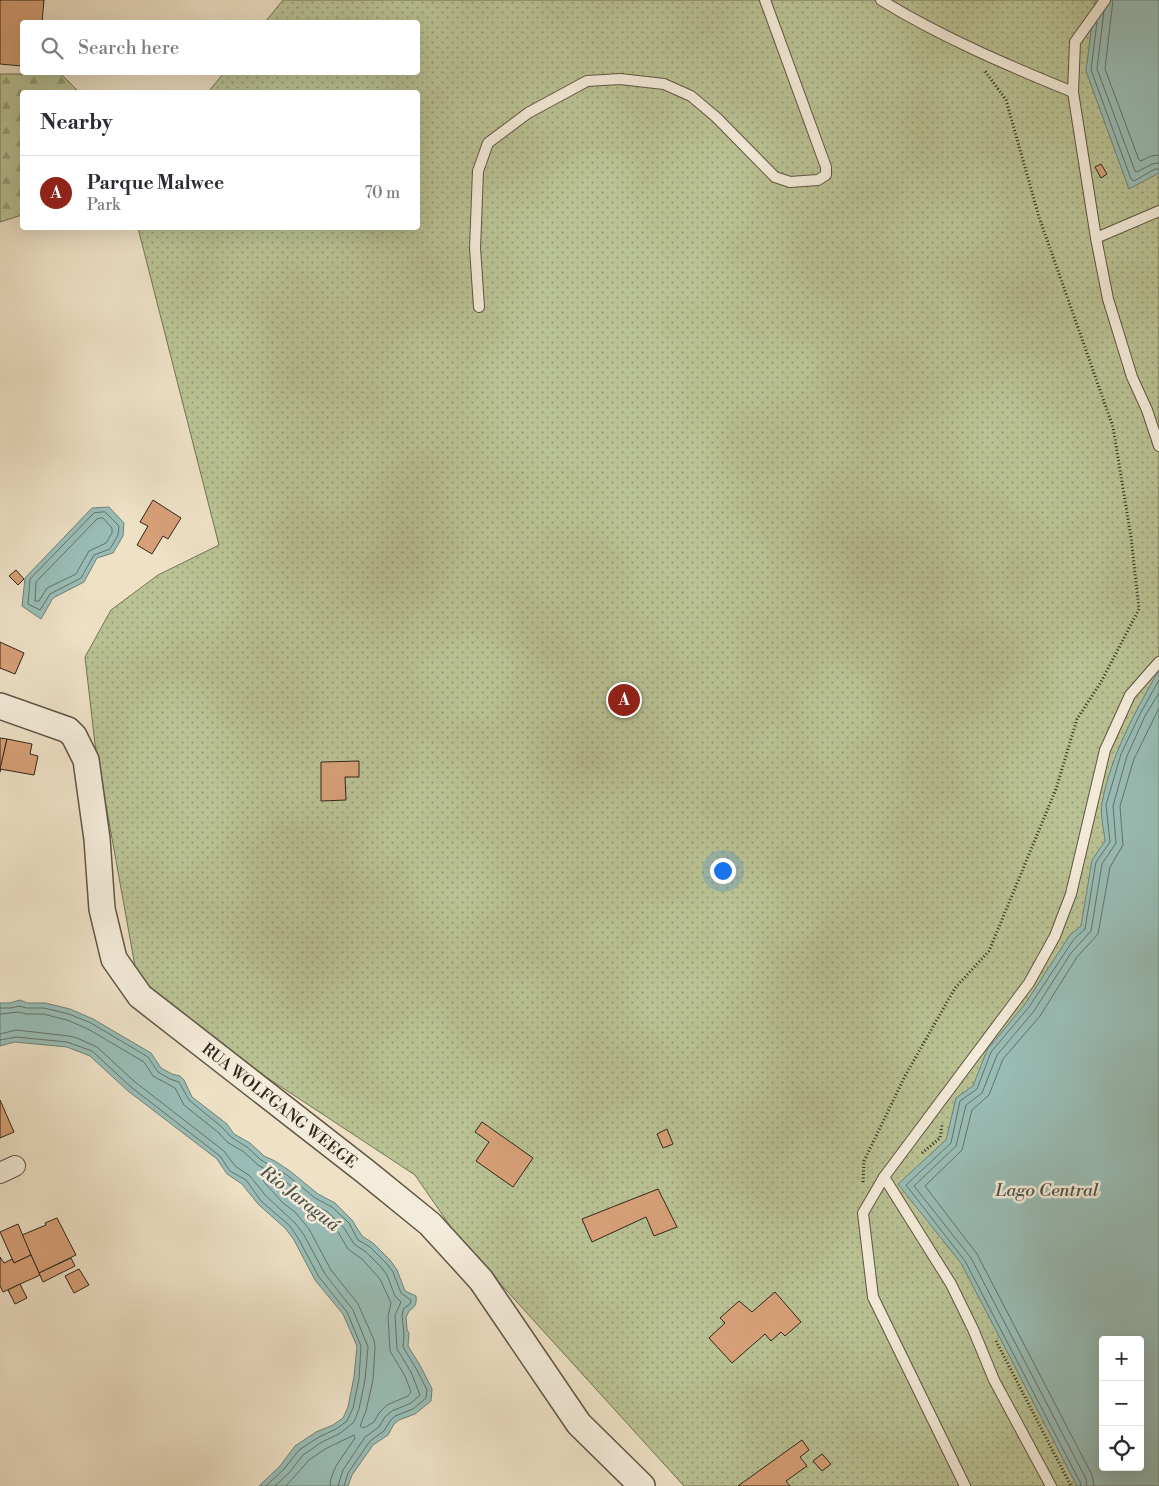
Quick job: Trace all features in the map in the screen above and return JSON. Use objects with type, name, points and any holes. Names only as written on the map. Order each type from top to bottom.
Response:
[{"type":"street","name":"RUA WOLFGANG WEEGE","points":[[0,706],[68,730],[74,736],[86,760],[97,839],[102,909],[114,958],[140,996],[430,1224],[481,1280],[579,1424],[642,1486]]},
{"type":"lane","points":[[480,307],[475,248],[477,181],[478,171],[488,143],[528,113],[587,81],[620,79],[664,84],[691,96],[716,117],[775,177],[790,182],[818,180],[826,175],[826,167],[765,0]]},
{"type":"lane","points":[[881,0],[964,43],[1029,74],[1073,92]]},
{"type":"lane","points":[[1105,0],[1075,42],[1073,92],[1096,238],[1108,299],[1132,378],[1148,410],[1159,446]]},
{"type":"lane","points":[[1096,238],[1159,211]]},
{"type":"lane","points":[[965,1486],[873,1297],[863,1213],[884,1177],[1030,983],[1055,936],[1071,894],[1104,750],[1130,695],[1159,662]]},
{"type":"lane","points":[[884,1177],[952,1284],[994,1380],[1051,1486]]},
{"type":"path","points":[[863,1213],[864,1161],[905,1076],[955,988],[990,951],[1056,789],[1077,719],[1101,682],[1139,609],[1131,537],[1113,427],[1039,217],[1006,100],[964,43]]},
{"type":"path","points":[[919,1155],[940,1138],[943,1122]]},
{"type":"path","points":[[996,1341],[1071,1486]]},
{"type":"green space","points":[[283,0],[766,0],[771,3],[771,0],[1159,0],[1159,1486],[684,1486],[457,1236],[415,1175],[140,994],[95,744],[85,657],[111,610],[158,575],[219,545],[139,230],[420,230],[420,90],[210,90],[222,75],[420,75],[420,20],[267,20]]},
{"type":"green space","points":[[0,74],[62,75],[77,90],[20,90],[20,216],[0,222]]},
{"type":"water","points":[[1095,0],[1159,0],[1159,173],[1129,189],[1086,71]]},
{"type":"water","points":[[109,507],[124,523],[123,536],[113,553],[97,558],[84,582],[53,598],[41,619],[22,606],[25,578],[92,508]]},
{"type":"water","name":"Lago Central","points":[[1159,670],[1159,1486],[1077,1486],[961,1263],[898,1184],[946,1140],[956,1098],[973,1086],[987,1050],[1025,1004],[1070,935],[1081,926],[1092,860],[1105,841],[1102,803],[1106,785],[1111,768],[1133,718]]},
{"type":"water","name":"Rio Jaraguá","points":[[20,1000],[27,1003],[45,1003],[70,1009],[93,1019],[151,1053],[161,1068],[180,1076],[192,1097],[227,1124],[234,1134],[250,1143],[264,1156],[290,1171],[318,1194],[335,1203],[352,1220],[362,1236],[373,1243],[390,1260],[397,1270],[405,1291],[416,1296],[415,1305],[406,1317],[409,1334],[408,1346],[432,1389],[431,1401],[415,1414],[399,1420],[394,1424],[388,1435],[373,1445],[352,1475],[348,1486],[259,1486],[280,1466],[295,1446],[316,1432],[333,1425],[343,1418],[348,1407],[354,1377],[357,1346],[343,1314],[315,1280],[294,1240],[286,1229],[258,1204],[242,1184],[227,1174],[217,1159],[128,1091],[90,1056],[67,1047],[15,1042],[0,1046],[0,1003]]},
{"type":"building","points":[[0,0],[44,0],[42,20],[20,20],[20,66],[0,64]]},
{"type":"building","points":[[1101,164],[1107,174],[1101,178],[1095,167]]},
{"type":"building","points":[[153,500],[181,518],[168,539],[163,536],[152,554],[137,545],[148,526],[140,522]]},
{"type":"building","points":[[16,570],[24,579],[18,585],[9,576]]},
{"type":"building","points":[[0,642],[24,653],[15,674],[0,668]]},
{"type":"building","points":[[0,738],[7,739],[0,772]]},
{"type":"building","points":[[7,739],[32,744],[30,754],[38,756],[34,775],[0,769]]},
{"type":"building","points":[[359,761],[359,777],[345,777],[346,800],[321,801],[321,762]]},
{"type":"building","points":[[0,1100],[14,1132],[0,1138]]},
{"type":"building","points":[[482,1122],[533,1158],[513,1187],[476,1161],[489,1142],[475,1132]]},
{"type":"building","points":[[667,1129],[673,1144],[663,1148],[657,1134]]},
{"type":"building","points":[[658,1189],[677,1227],[654,1236],[646,1217],[592,1242],[582,1219]]},
{"type":"building","points":[[57,1218],[76,1255],[39,1273],[22,1235]]},
{"type":"building","points":[[18,1224],[31,1255],[14,1263],[0,1232]]},
{"type":"building","points":[[31,1255],[40,1275],[3,1292],[0,1286],[0,1257],[4,1263],[12,1259],[14,1263]]},
{"type":"building","points":[[71,1258],[75,1266],[43,1282],[39,1273]]},
{"type":"building","points":[[79,1269],[89,1285],[74,1293],[65,1276]]},
{"type":"building","points":[[20,1284],[27,1298],[15,1304],[8,1290]]},
{"type":"building","points":[[775,1292],[801,1322],[785,1336],[781,1332],[771,1341],[765,1334],[732,1363],[709,1338],[725,1323],[720,1318],[739,1301],[752,1312]]},
{"type":"building","points":[[802,1440],[809,1450],[800,1457],[807,1466],[786,1481],[790,1486],[738,1486]]},
{"type":"building","points":[[822,1454],[831,1464],[822,1471],[813,1461]]},
{"type":"place","name":"Parque Malwee","points":[[624,700]]}]
